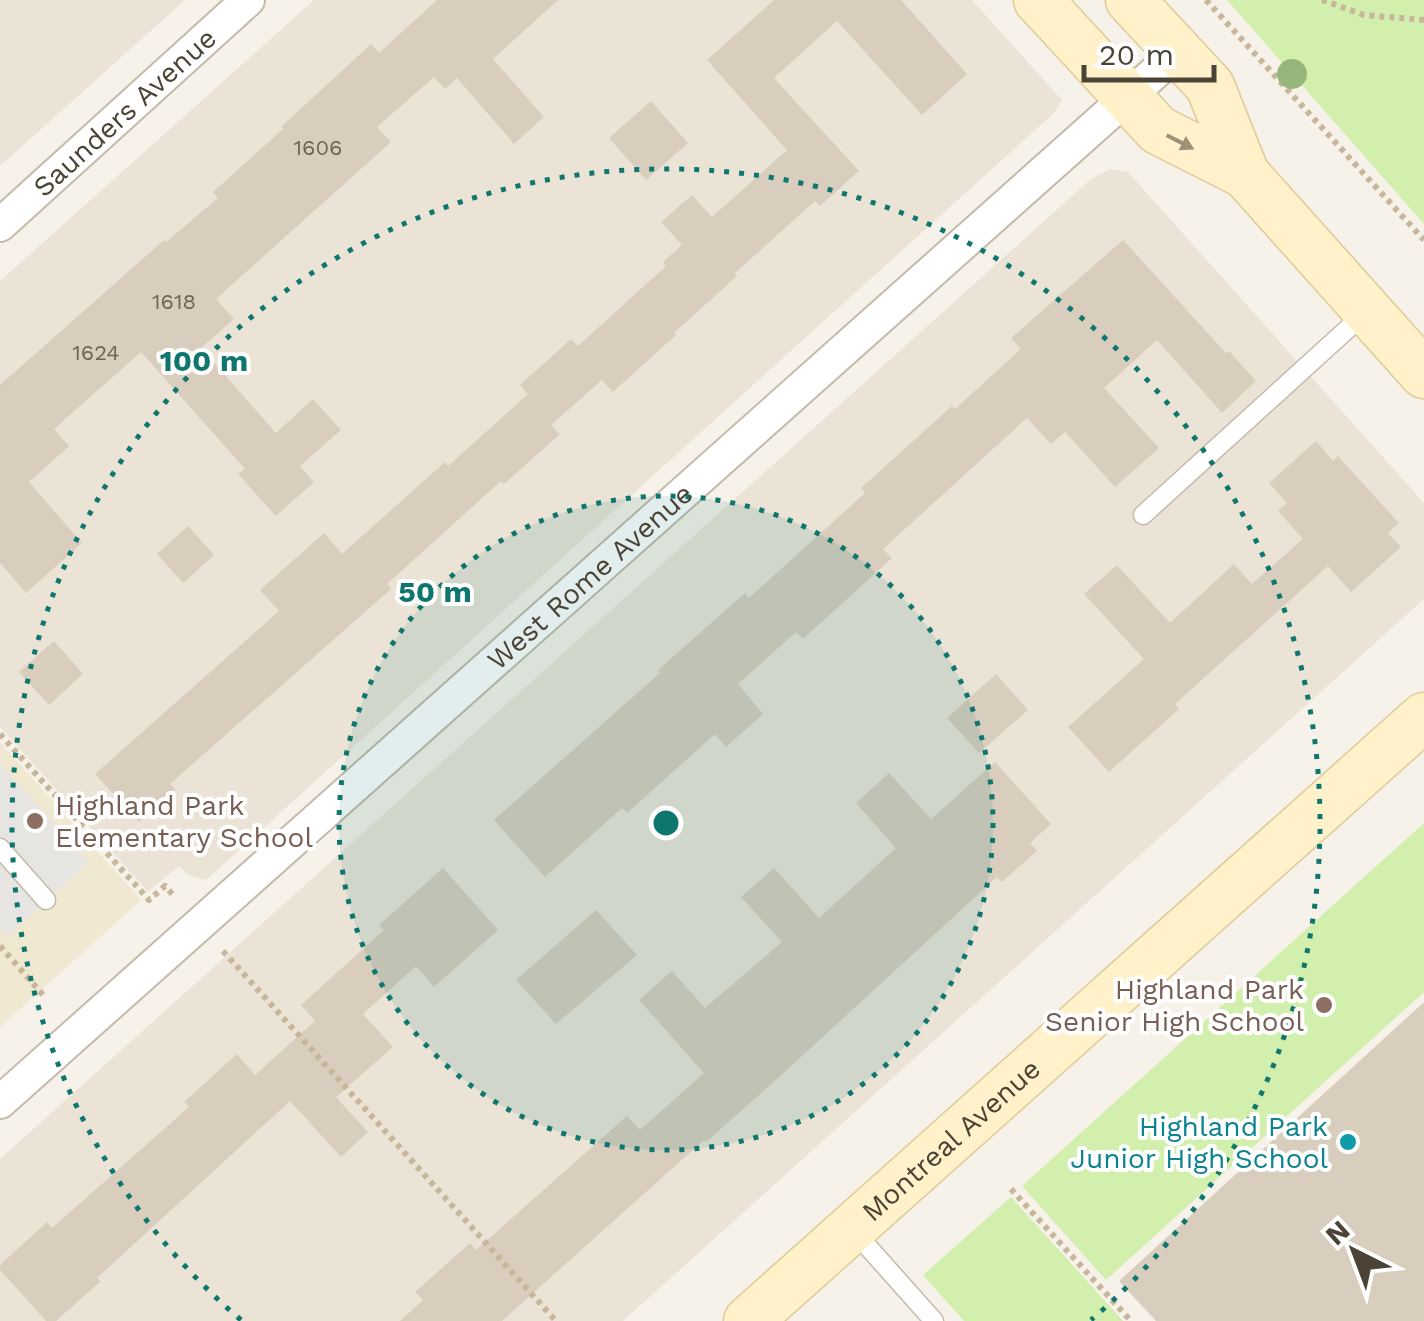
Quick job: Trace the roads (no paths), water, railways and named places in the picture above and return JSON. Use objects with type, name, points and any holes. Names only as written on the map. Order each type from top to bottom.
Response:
[{"type":"street","name":"Saunders Avenue","points":[[0,224],[248,0]]},
{"type":"street","points":[[1038,0],[1158,130],[1245,174]]},
{"type":"street","points":[[1130,0],[1210,86],[1245,174],[1424,374]]},
{"type":"street","name":"West Rome Avenue","points":[[0,1102],[1178,52]]},
{"type":"street","points":[[1367,311],[1424,339]]},
{"type":"street","name":"Montreal Avenue","points":[[748,1321],[1424,717]]},
{"type":"lane","points":[[1143,515],[1367,311]]},
{"type":"lane","points":[[0,848],[46,900]]},
{"type":"lane","points":[[852,1229],[934,1321]]},
{"type":"place","name":"Highland Park Elementary School","points":[[35,821]]},
{"type":"place","name":"Highland Park Senior High School","points":[[1324,1005]]},
{"type":"place","name":"Highland Park Junior High School","points":[[1348,1142]]}]
